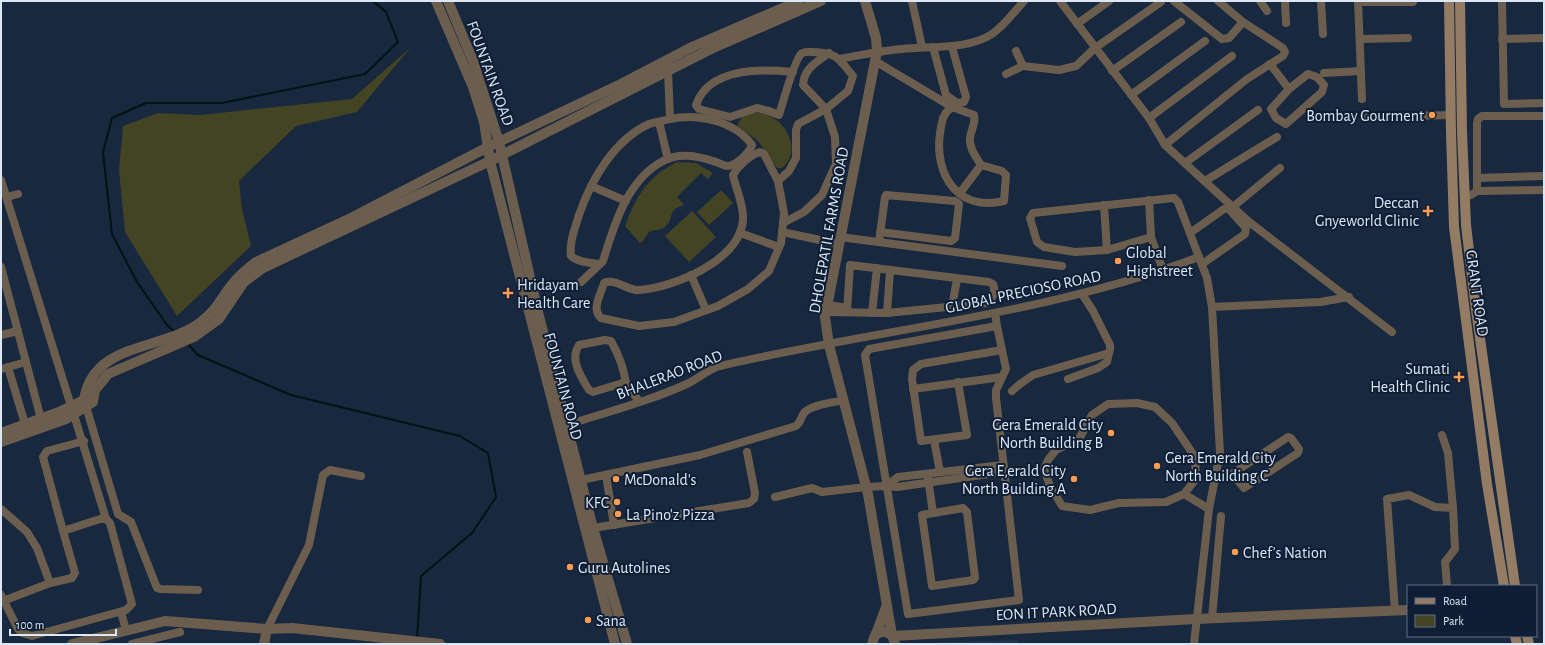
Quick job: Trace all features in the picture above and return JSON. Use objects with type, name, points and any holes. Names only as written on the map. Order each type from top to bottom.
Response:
[{"type":"main road","name":"GRANT ROAD","points":[[1449,1],[1450,114],[1454,227],[1488,484],[1504,585]]},
{"type":"main road","name":"GRANT ROAD","points":[[1460,1],[1464,192],[1476,310],[1515,585]]},
{"type":"street","name":"FOUNTAIN ROAD","points":[[436,1],[473,86],[484,122],[490,162],[615,644]]},
{"type":"street","name":"FOUNTAIN ROAD","points":[[448,1],[473,61],[499,142],[538,312],[593,528],[627,644]]},
{"type":"street","points":[[1,442],[85,404],[93,402],[95,390],[108,374],[218,319],[244,282],[263,268],[490,162],[668,71],[800,1]]},
{"type":"street","points":[[191,333],[200,323],[218,308],[232,284],[243,272],[256,262],[351,218],[488,147],[694,46],[821,1]]},
{"type":"street","name":"DHOLEPATIL FARMS ROAD","points":[[864,1],[876,38],[876,56],[826,309],[829,345],[866,487],[893,638]]},
{"type":"street","points":[[912,1],[922,47]]},
{"type":"street","points":[[839,59],[876,56],[922,47],[952,47],[991,35],[1003,25],[1024,1]]},
{"type":"street","points":[[1060,1],[1149,118],[1165,145],[1234,206],[1248,221],[1349,297],[1392,332]]},
{"type":"street","points":[[1077,24],[1109,1]]},
{"type":"street","points":[[1174,1],[1222,40],[1229,38],[1243,22]]},
{"type":"street","points":[[1165,145],[1247,79],[1283,56],[1285,52],[1283,48],[1243,22],[1218,1]]},
{"type":"street","points":[[1260,1],[1267,11]]},
{"type":"street","points":[[1285,1],[1286,23]]},
{"type":"street","points":[[1321,1],[1323,34]]},
{"type":"street","points":[[1502,1],[1504,104],[1544,104]]},
{"type":"street","points":[[1006,74],[1023,66],[1059,70],[1076,66],[1095,48],[1161,2]]},
{"type":"street","points":[[1362,99],[1358,2],[1413,2]]},
{"type":"street","points":[[1112,71],[1181,22]]},
{"type":"street","points":[[1360,39],[1408,38]]},
{"type":"street","points":[[1502,39],[1544,38]]},
{"type":"street","points":[[1131,95],[1205,41]]},
{"type":"street","points":[[933,47],[946,95],[957,103],[964,102],[966,97],[952,47]]},
{"type":"street","points":[[1016,51],[1023,66]]},
{"type":"street","points":[[778,181],[789,171],[796,158],[796,130],[798,124],[826,109],[848,91],[852,83],[853,76],[839,59],[829,53],[806,52],[801,54],[793,72],[779,115],[757,108],[730,117],[699,109],[696,105],[706,88],[724,77],[748,70],[793,72]]},
{"type":"street","points":[[783,223],[804,212],[822,195],[836,164],[835,137],[826,109],[803,84],[803,77],[808,68],[829,53]]},
{"type":"street","points":[[876,56],[952,107],[974,115],[975,121],[970,139],[972,151],[981,165],[1002,171],[1006,175],[1004,201],[982,202],[971,200],[952,187],[943,172],[939,151],[942,118],[952,107]]},
{"type":"street","points":[[1149,118],[1232,56]]},
{"type":"street","points":[[663,62],[668,71],[670,119]]},
{"type":"street","points":[[1270,64],[1289,89]]},
{"type":"street","points":[[1324,73],[1361,71]]},
{"type":"street","points":[[1308,74],[1317,77],[1324,85],[1322,92],[1286,124],[1276,118],[1271,109],[1289,89],[1308,74]]},
{"type":"street","points":[[1185,162],[1258,110]]},
{"type":"street","points":[[1368,117],[1450,114]]},
{"type":"street","points":[[1476,191],[1476,123],[1478,119],[1482,116],[1544,116]]},
{"type":"street","points":[[581,282],[600,264],[603,261],[615,223],[626,201],[649,170],[678,155],[699,156],[726,166],[733,165],[750,150],[752,145],[748,139],[735,130],[713,120],[696,117],[670,119],[649,124],[619,147],[601,166],[591,186],[574,230],[571,256],[574,259],[600,264]]},
{"type":"street","points":[[659,122],[668,159]]},
{"type":"street","points":[[1205,181],[1277,136]]},
{"type":"street","points":[[760,152],[764,154],[778,181],[784,213],[783,223],[779,247],[769,271],[754,285],[718,306],[674,322],[639,326],[601,318],[597,314],[596,308],[604,283],[609,281],[637,290],[670,284],[692,275],[725,254],[740,233],[743,219],[740,197],[733,175],[736,170],[755,154],[760,152]]},
{"type":"street","points":[[960,193],[981,165]]},
{"type":"street","points":[[1234,206],[1280,168]]},
{"type":"street","points":[[1477,178],[1544,176]]},
{"type":"street","points":[[1,180],[84,441],[106,519],[110,523],[131,599],[130,608],[121,612],[32,636],[22,633],[18,629],[2,598],[50,583],[72,578],[75,573],[43,457],[47,451],[84,441]]},
{"type":"street","points":[[591,186],[626,201]]},
{"type":"street","points":[[1464,192],[1471,188],[1476,191],[1544,190]]},
{"type":"street","points":[[7,197],[18,194]]},
{"type":"street","points":[[878,242],[886,195],[955,201],[959,204],[955,238],[951,241],[880,232]]},
{"type":"street","points":[[1151,237],[1107,250],[1075,252],[1044,247],[1037,242],[1030,218],[1033,213],[1172,198],[1178,202],[1201,261],[1212,307],[1220,453],[1217,476],[1209,509],[1194,644]]},
{"type":"street","points":[[1149,200],[1151,237],[1164,270]]},
{"type":"street","points":[[1104,206],[1107,250]]},
{"type":"street","name":"GLOBAL PRECIOSO ROAD","points":[[829,345],[867,336],[995,313],[1082,294],[1164,270],[1201,261],[1245,234],[1246,228],[1228,208],[1224,209],[1190,233]]},
{"type":"street","points":[[782,232],[839,240],[878,242],[1062,266]]},
{"type":"street","points":[[740,233],[779,247]]},
{"type":"street","points":[[826,309],[842,307],[845,311],[887,313],[987,303],[994,295],[994,288],[989,282],[850,265],[845,311]]},
{"type":"street","points":[[872,313],[877,268]]},
{"type":"street","points":[[1,269],[40,418]]},
{"type":"street","points":[[887,313],[890,271]]},
{"type":"street","points":[[692,275],[706,310]]},
{"type":"street","points":[[952,307],[957,278]]},
{"type":"street","points":[[1068,379],[1098,368],[1107,362],[1108,353],[1110,350],[1110,345],[1093,311],[1082,294]]},
{"type":"street","points":[[1212,307],[1320,302],[1349,297]]},
{"type":"street","points":[[1,304],[10,301]]},
{"type":"street","points":[[995,313],[1006,369],[996,390],[996,398],[1019,600],[908,614],[865,355],[869,349],[997,326]]},
{"type":"street","points":[[1,335],[18,331]]},
{"type":"street","points":[[626,382],[593,392],[589,390],[576,363],[576,350],[579,345],[605,340],[611,341],[618,352],[626,382],[639,401]]},
{"type":"street","name":"BHALERAO ROAD","points":[[567,425],[689,383],[718,366],[829,345]]},
{"type":"street","points":[[958,382],[967,435],[921,441],[913,389],[912,374],[916,367],[921,364],[1002,350]]},
{"type":"street","points":[[1012,391],[1033,376],[1108,353]]},
{"type":"street","points":[[25,424],[4,368],[26,362]]},
{"type":"street","points":[[913,389],[1002,377]]},
{"type":"street","points":[[581,480],[700,455],[796,426],[800,423],[804,413],[811,408],[844,400]]},
{"type":"street","points":[[1137,402],[1155,407],[1172,423],[1195,457],[1196,479],[1184,494],[1166,502],[1119,503],[1090,510],[1062,506],[1050,486],[1044,470],[1048,460],[1056,450],[1079,439],[1092,416],[1108,404],[1137,402]]},
{"type":"street","points":[[85,404],[118,514],[131,522],[157,588],[198,590]]},
{"type":"street","points":[[1,432],[40,418],[73,410]]},
{"type":"street","points":[[1442,435],[1448,453],[1455,549],[1445,562],[1447,585]]},
{"type":"street","points":[[1217,476],[1232,474],[1288,437],[1291,438],[1299,449],[1298,453],[1244,488],[1232,474]]},
{"type":"street","points":[[934,440],[940,472]]},
{"type":"street","points":[[593,528],[749,503],[754,499],[755,494],[747,452]]},
{"type":"street","points":[[886,486],[898,477],[940,472],[1003,468]]},
{"type":"street","points":[[775,497],[812,488],[822,492],[866,487],[886,486],[897,488],[1003,468]]},
{"type":"street","points":[[264,644],[267,629],[309,545],[323,475],[330,470],[361,476]]},
{"type":"street","points":[[927,474],[934,513]]},
{"type":"street","points":[[606,475],[614,525]]},
{"type":"street","points":[[1184,494],[1209,509]]},
{"type":"street","points":[[1395,611],[1387,499],[1409,495],[1435,507],[1453,508]]},
{"type":"street","points":[[963,508],[966,509],[975,575],[973,580],[935,587],[931,584],[922,515],[934,513],[963,508]]},
{"type":"street","points":[[1,509],[27,532],[37,548],[50,583]]},
{"type":"street","points":[[1212,618],[1222,542],[1221,516]]},
{"type":"street","points":[[63,531],[100,519],[106,519]]},
{"type":"street","points":[[1205,542],[1222,542]]},
{"type":"street","name":"DHOLEPATIL FARMS ROAD","points":[[874,639],[886,605]]},
{"type":"street","name":"EON IT PARK ROAD","points":[[874,639],[883,631],[893,638],[918,634],[1212,618],[1407,610]]},
{"type":"street","points":[[121,612],[126,630]]},
{"type":"street","points":[[72,644],[165,621],[267,629],[292,628],[440,644]]},
{"type":"street","points":[[139,627],[144,642]]},
{"type":"street","points":[[132,644],[180,632]]},
{"type":"street","points":[[901,644],[918,634]]},
{"type":"street","points":[[862,644],[874,639]]},
{"type":"shaded area","points":[[1018,640],[1020,644],[935,644],[940,642]]},
{"type":"green space","points":[[411,47],[357,112],[296,126],[239,181],[242,209],[251,246],[177,316],[125,232],[119,170],[123,126],[158,113],[200,115],[352,99]]},
{"type":"green space","points":[[753,113],[763,113],[768,115],[782,125],[787,132],[790,139],[791,154],[788,161],[782,168],[777,168],[758,141],[737,125],[742,117]]},
{"type":"green space","points":[[677,162],[696,163],[713,173],[708,179],[701,173],[677,197],[684,205],[673,211],[667,225],[663,228],[649,232],[640,243],[625,226],[629,215],[644,188],[651,180]]},
{"type":"green space","points":[[721,190],[733,203],[709,225],[697,212]]},
{"type":"green space","points":[[692,211],[716,237],[689,262],[665,236]]},
{"type":"waterway","points":[[175,332],[167,325],[137,282],[112,234],[103,152],[112,118],[146,103],[222,103],[365,74],[398,42],[386,12],[373,1]]},
{"type":"waterway","points":[[187,343],[198,355],[291,395],[460,436],[488,453],[496,497],[472,533],[421,576],[417,639]]},
{"type":"place","name":"Bombay Gourment","points":[[1432,115]]},
{"type":"place","name":"Deccan Gnyeworld Clinic","points":[[1428,211]]},
{"type":"place","name":"Global Highstreet","points":[[1118,261]]},
{"type":"place","name":"Hridayam Health Care","points":[[508,293]]},
{"type":"place","name":"Sumati Health Clinic","points":[[1459,377]]},
{"type":"place","name":"Gera Emerald City North Building B","points":[[1111,433]]},
{"type":"place","name":"Gera Emerald City North Building C","points":[[1157,466]]},
{"type":"place","name":"McDonald's","points":[[616,479]]},
{"type":"place","name":"Gera E,erald City North Building A","points":[[1074,479]]},
{"type":"place","name":"KFC","points":[[617,502]]},
{"type":"place","name":"La Pino'z Pizza","points":[[618,514]]},
{"type":"place","name":"Chef’s Nation","points":[[1235,552]]},
{"type":"place","name":"Guru Autolines","points":[[570,567]]},
{"type":"place","name":"Sana","points":[[588,620]]}]
